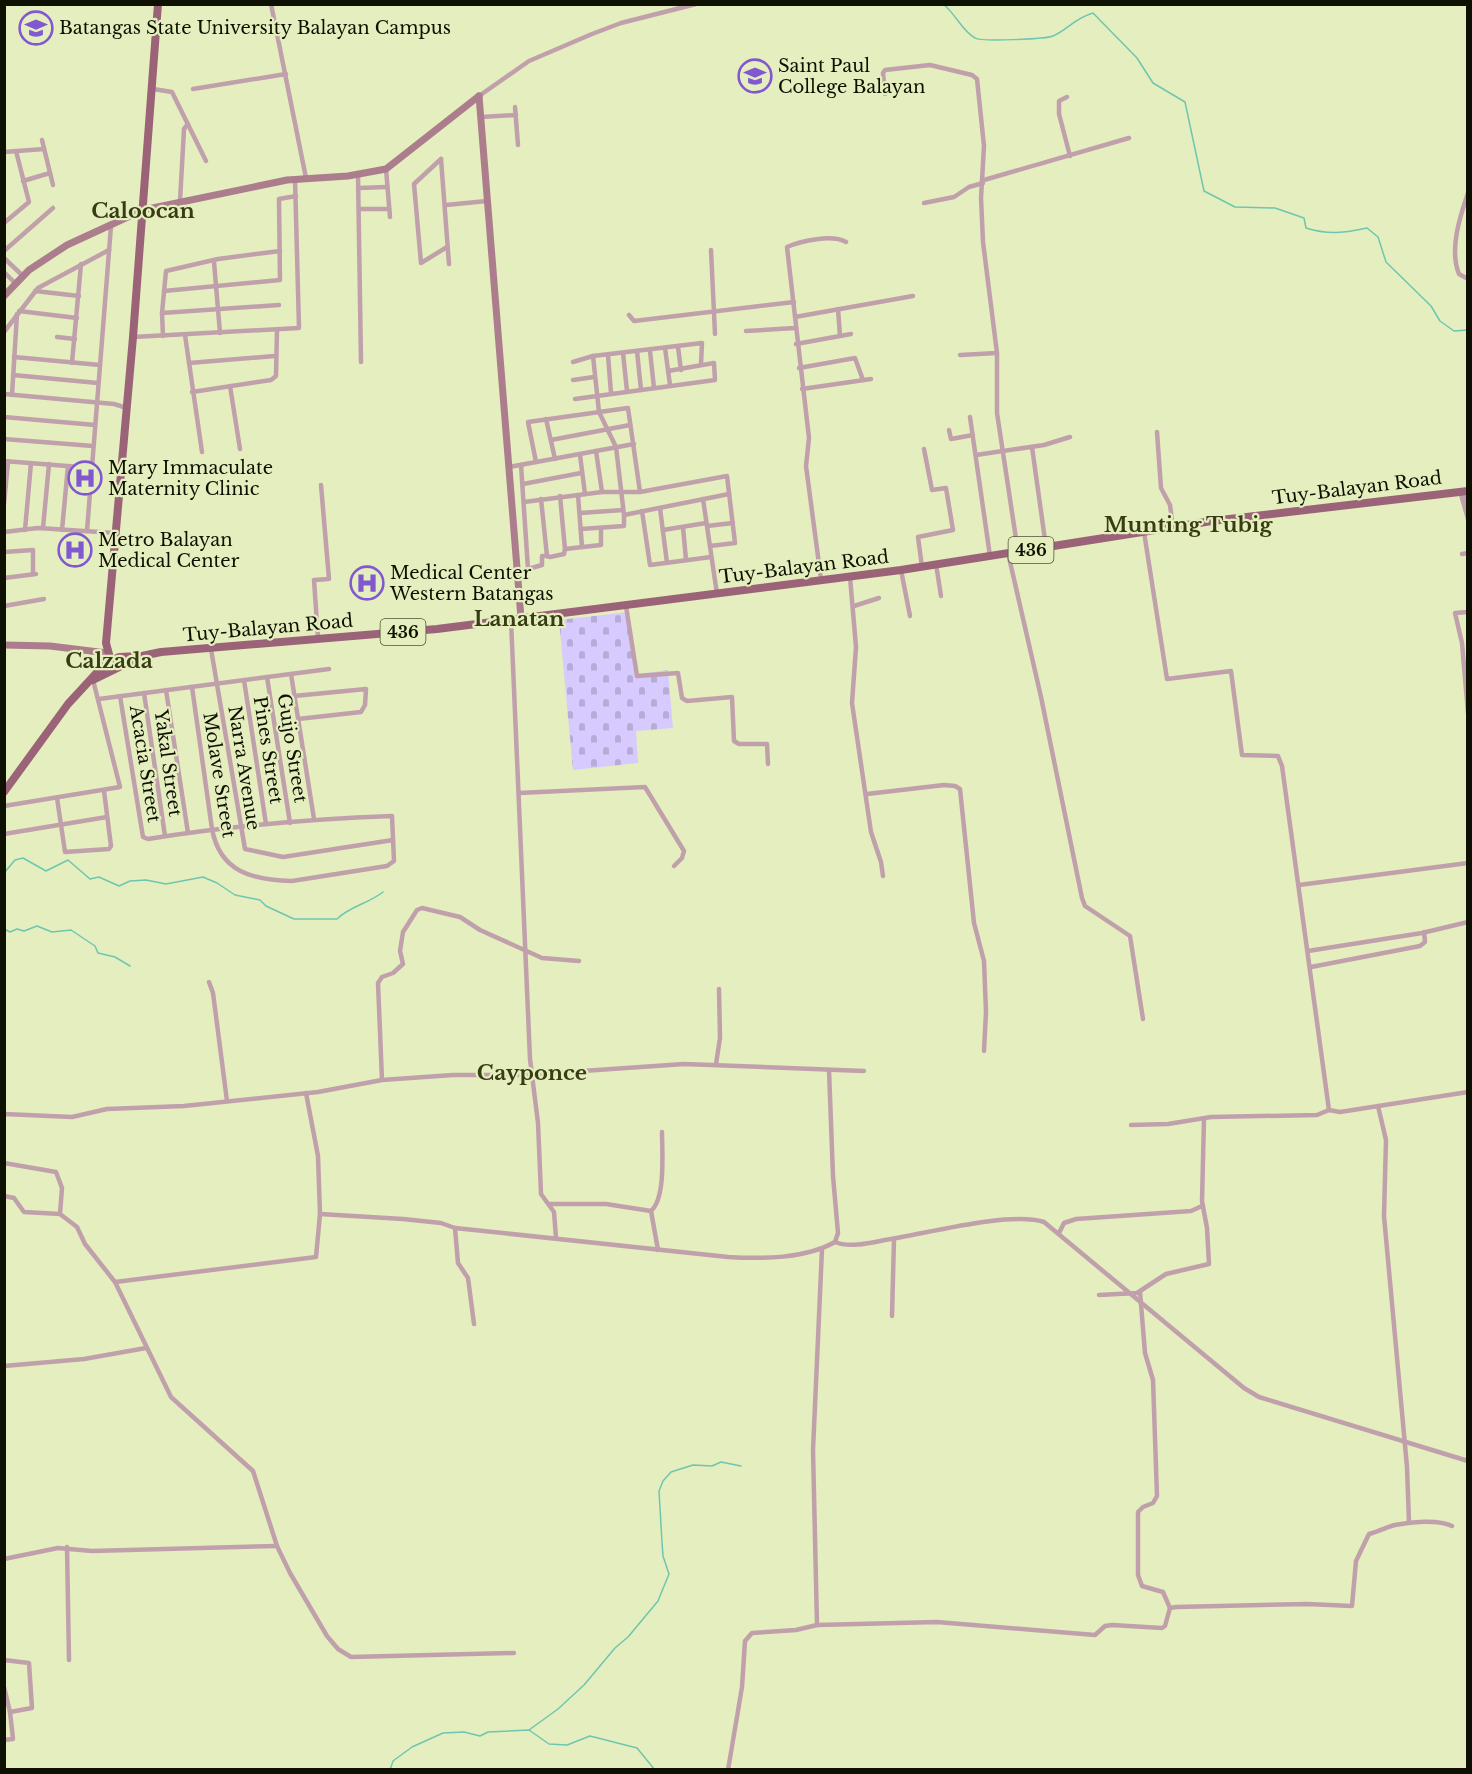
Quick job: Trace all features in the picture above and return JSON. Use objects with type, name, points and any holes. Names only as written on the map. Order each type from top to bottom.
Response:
[{"type":"main road","points":[[113,669],[108,657],[115,532],[161,5]]},
{"type":"main road","name":"Tuy-Balayan Road","points":[[108,657],[437,630],[901,570],[1212,521],[1463,491]]},
{"type":"main road","name":"Tuy-Balayan Road","points":[[113,669],[142,656]]},
{"type":"main road","name":"436","points":[[4,792],[68,704],[93,680],[108,657]]},
{"type":"main road","name":"436","points":[[93,680],[113,669]]},
{"type":"street","points":[[271,4],[306,178]]},
{"type":"street","points":[[4,296],[23,276],[67,245],[143,210],[295,178],[358,174],[386,169],[479,96],[530,61],[621,23],[696,4]]},
{"type":"street","points":[[885,94],[883,73],[885,70],[930,65],[975,76],[984,146],[983,242],[997,353],[997,413],[1018,552]]},
{"type":"street","points":[[193,89],[286,74]]},
{"type":"street","points":[[153,89],[172,92],[206,161]]},
{"type":"street","points":[[479,96],[521,618]]},
{"type":"street","points":[[1067,97],[1059,101],[1059,114],[1070,156]]},
{"type":"street","points":[[515,106],[518,145]]},
{"type":"street","points":[[481,117],[516,115]]},
{"type":"street","points":[[180,201],[184,129],[188,124]]},
{"type":"street","points":[[924,203],[954,197],[969,187],[983,182],[1129,138]]},
{"type":"street","points":[[42,140],[53,184]]},
{"type":"street","points":[[4,152],[44,149]]},
{"type":"street","points":[[4,223],[29,202],[16,151]]},
{"type":"street","points":[[447,247],[421,263],[414,184],[441,159],[446,205],[448,264]]},
{"type":"street","points":[[386,169],[390,217]]},
{"type":"street","points":[[23,181],[50,173]]},
{"type":"street","points":[[358,174],[361,362]]},
{"type":"street","points":[[133,337],[299,328],[295,178]]},
{"type":"street","points":[[358,188],[387,188]]},
{"type":"street","points":[[1467,193],[1461,210],[1455,259],[1459,274],[1467,279]]},
{"type":"street","points":[[164,291],[280,280],[279,199],[296,196]]},
{"type":"street","points":[[446,205],[487,201]]},
{"type":"street","points":[[4,251],[53,208]]},
{"type":"street","points":[[358,209],[389,209]]},
{"type":"street","points":[[87,531],[111,226]]},
{"type":"street","points":[[821,579],[806,466],[809,438],[796,344],[795,302],[787,246],[837,238],[846,242]]},
{"type":"street","points":[[4,332],[35,291],[109,250]]},
{"type":"street","points":[[711,250],[715,334]]},
{"type":"street","points":[[163,336],[165,277],[170,269],[214,262],[218,259],[280,251]]},
{"type":"street","points":[[4,258],[23,276]]},
{"type":"street","points":[[214,262],[220,333]]},
{"type":"street","points":[[72,363],[81,264]]},
{"type":"street","points":[[4,272],[16,284]]},
{"type":"street","points":[[35,291],[79,296]]},
{"type":"street","points":[[795,317],[913,296]]},
{"type":"street","points":[[629,315],[634,321],[795,302]]},
{"type":"street","points":[[162,313],[279,305]]},
{"type":"street","points":[[837,309],[840,336]]},
{"type":"street","points":[[18,312],[77,318]]},
{"type":"street","points":[[12,395],[18,312]]},
{"type":"street","points":[[746,332],[795,328]]},
{"type":"street","points":[[192,392],[271,380],[276,376],[277,330]]},
{"type":"street","points":[[796,344],[851,334]]},
{"type":"street","points":[[185,335],[202,452]]},
{"type":"street","points":[[57,337],[75,339]]},
{"type":"street","points":[[573,362],[593,357],[702,343],[699,366],[700,382]]},
{"type":"street","points":[[678,347],[681,370]]},
{"type":"street","points":[[665,348],[670,385]]},
{"type":"street","points":[[637,351],[640,390]]},
{"type":"street","points":[[650,351],[654,388]]},
{"type":"street","points":[[623,353],[627,391]]},
{"type":"street","points":[[960,355],[997,353]]},
{"type":"street","points":[[608,355],[611,393]]},
{"type":"street","points":[[189,363],[275,356]]},
{"type":"street","points":[[14,357],[100,365]]},
{"type":"street","points":[[581,529],[624,526],[616,447],[599,412],[593,357]]},
{"type":"street","points":[[799,368],[855,358],[863,380]]},
{"type":"street","points":[[575,399],[715,380],[714,363],[668,371]]},
{"type":"street","points":[[13,375],[98,383]]},
{"type":"street","points":[[573,380],[594,377]]},
{"type":"street","points":[[802,389],[871,379]]},
{"type":"street","points":[[230,386],[240,449]]},
{"type":"street","points":[[4,394],[114,404],[120,400],[127,404]]},
{"type":"street","points":[[536,462],[528,422],[628,408],[640,492]]},
{"type":"street","points":[[4,417],[95,425]]},
{"type":"street","points":[[970,417],[990,556]]},
{"type":"street","points":[[546,419],[555,459]]},
{"type":"street","points":[[551,440],[630,425]]},
{"type":"street","points":[[949,430],[951,439],[973,435]]},
{"type":"street","points":[[1157,432],[1161,488],[1170,505],[1173,528]]},
{"type":"street","points":[[976,455],[1032,447],[1070,437]]},
{"type":"street","points":[[4,440],[93,446]]},
{"type":"street","points":[[509,466],[634,444]]},
{"type":"street","points":[[1032,447],[1046,548]]},
{"type":"street","points":[[922,567],[918,537],[953,530],[946,488],[932,490],[924,449]]},
{"type":"street","points":[[596,451],[602,492]]},
{"type":"street","points":[[580,455],[585,494]]},
{"type":"street","points":[[4,504],[6,462],[92,468]]},
{"type":"street","points":[[25,530],[31,463]]},
{"type":"street","points":[[43,528],[49,464]]},
{"type":"street","points":[[521,465],[528,569],[542,566],[542,556],[564,554],[560,496]]},
{"type":"street","points":[[62,530],[68,466]]},
{"type":"street","points":[[523,484],[581,473]]},
{"type":"street","points":[[524,502],[602,492],[621,494],[640,492],[727,476],[735,543],[710,546]]},
{"type":"street","points":[[318,638],[314,580],[329,579],[321,485]]},
{"type":"street","points":[[1463,491],[1467,507]]},
{"type":"street","points":[[1463,491],[1467,519]]},
{"type":"street","points":[[580,513],[642,511],[729,494]]},
{"type":"street","points":[[578,495],[582,547]]},
{"type":"street","points":[[541,499],[547,556]]},
{"type":"street","points":[[703,499],[717,594]]},
{"type":"street","points":[[660,508],[667,563]]},
{"type":"street","points":[[642,511],[650,565],[711,557]]},
{"type":"street","points":[[663,530],[733,523]]},
{"type":"street","points":[[683,527],[686,560]]},
{"type":"street","points":[[4,532],[43,528],[115,532]]},
{"type":"street","points":[[565,549],[601,545],[601,528]]},
{"type":"street","points":[[1143,532],[1167,679],[1231,671],[1242,755],[1278,756],[1282,766],[1329,1110]]},
{"type":"street","points":[[4,552],[33,550],[35,574],[4,578]]},
{"type":"street","points":[[1008,553],[1041,697],[1082,898],[1085,906],[1130,936],[1143,1019]]},
{"type":"street","points":[[936,564],[941,596]]},
{"type":"street","points":[[901,570],[910,616]]},
{"type":"street","points":[[850,575],[856,647],[852,703],[873,841],[882,862],[883,876]]},
{"type":"street","points":[[854,606],[879,598]]},
{"type":"street","points":[[4,606],[44,599]]},
{"type":"street","points":[[626,606],[637,676],[678,673],[682,698],[687,701],[732,697],[734,741],[739,744],[767,744],[768,764]]},
{"type":"street","points":[[1467,612],[1455,613],[1465,656],[1467,713]]},
{"type":"street","points":[[511,620],[531,1072],[538,1123],[541,1194],[550,1204],[556,1219],[555,1238]]},
{"type":"street","points":[[4,645],[50,646],[108,657]]},
{"type":"street","name":"Narra Avenue","points":[[212,649],[239,825],[245,849],[283,857],[393,840]]},
{"type":"street","points":[[99,699],[329,669]]},
{"type":"street","points":[[165,836],[239,825],[290,823],[314,819],[291,674]]},
{"type":"street","name":"Guijo Street","points":[[267,677],[290,823]]},
{"type":"street","points":[[4,806],[120,787],[93,680]]},
{"type":"street","name":"Pines Street","points":[[244,680],[266,824]]},
{"type":"street","name":"Molave Street","points":[[192,687],[215,846],[230,867],[276,880],[313,878],[387,866],[394,861],[392,816],[314,819]]},
{"type":"street","points":[[294,696],[366,689],[365,705],[361,712],[298,719]]},
{"type":"street","points":[[166,690],[188,833]]},
{"type":"street","name":"Yakal Street","points":[[144,693],[165,836]]},
{"type":"street","name":"Acacia Street","points":[[120,696],[143,837],[148,839],[165,836]]},
{"type":"street","points":[[867,794],[944,785],[960,789],[971,904],[984,960],[986,1012],[984,1051]]},
{"type":"street","points":[[519,793],[645,787],[684,851],[682,858],[674,866]]},
{"type":"street","points":[[57,798],[65,852],[109,849],[111,846],[104,791]]},
{"type":"street","points":[[4,834],[107,817]]},
{"type":"street","points":[[1299,885],[1467,863]]},
{"type":"street","points":[[382,1080],[378,983],[382,977],[393,973],[403,964],[400,951],[403,932],[417,910],[422,908],[460,917],[480,930],[542,958],[579,961]]},
{"type":"street","points":[[1308,951],[1424,932],[1467,922]]},
{"type":"street","points":[[1311,967],[1420,946],[1425,942],[1424,932]]},
{"type":"street","points":[[209,982],[213,993],[227,1101]]},
{"type":"street","points":[[716,1064],[721,1009],[719,989]]},
{"type":"street","points":[[4,1114],[72,1117],[121,1107],[184,1106],[306,1093],[382,1080],[531,1072],[716,1064],[864,1071]]},
{"type":"street","points":[[829,1070],[833,1176],[838,1233],[835,1242]]},
{"type":"street","points":[[1131,1125],[1204,1119],[1317,1115],[1329,1110],[1340,1112],[1467,1092]]},
{"type":"street","points":[[115,1282],[220,1267],[311,1259],[317,1254],[320,1214],[317,1147],[306,1093]]},
{"type":"street","points":[[1378,1106],[1386,1140],[1384,1216],[1408,1477],[1409,1522]]},
{"type":"street","points":[[1099,1295],[1140,1292],[1166,1274],[1209,1264],[1207,1228],[1202,1206],[1204,1119]]},
{"type":"street","points":[[651,1211],[655,1207],[661,1180],[662,1132]]},
{"type":"street","points":[[4,1163],[56,1172],[62,1188],[60,1214]]},
{"type":"street","points":[[4,1196],[14,1198],[24,1212],[60,1214],[77,1227],[84,1244],[115,1282],[161,1381],[178,1405],[226,1444],[253,1471],[277,1546],[318,1623],[338,1649],[351,1657],[420,1653],[514,1653]]},
{"type":"street","points":[[550,1204],[606,1204],[651,1211]]},
{"type":"street","points":[[1059,1233],[1064,1222],[1076,1219],[1191,1211],[1202,1206]]},
{"type":"street","points":[[651,1211],[658,1250]]},
{"type":"street","points":[[320,1214],[441,1223],[455,1228],[759,1259],[822,1249],[835,1242],[848,1244],[894,1239],[997,1221],[1025,1219],[1044,1222],[1244,1388],[1259,1397],[1467,1461]]},
{"type":"street","points":[[455,1228],[458,1263],[468,1278],[474,1324]]},
{"type":"street","points":[[892,1316],[894,1239]]},
{"type":"street","points":[[817,1625],[813,1450],[822,1249]]},
{"type":"street","points":[[728,1770],[730,1743],[742,1687],[746,1638],[752,1633],[796,1630],[817,1625],[937,1622],[1095,1635],[1105,1626],[1162,1628],[1166,1626],[1170,1608],[1162,1592],[1153,1587],[1142,1587],[1137,1575],[1138,1512],[1156,1500],[1157,1484],[1153,1380],[1145,1353],[1140,1292]]},
{"type":"street","points":[[4,1366],[84,1359],[146,1348]]},
{"type":"street","points":[[1170,1608],[1307,1604],[1352,1606],[1356,1561],[1369,1534],[1380,1533],[1392,1525],[1409,1522],[1442,1522],[1452,1526]]},
{"type":"street","points":[[4,1559],[67,1547],[92,1551],[277,1546]]},
{"type":"street","points":[[67,1547],[69,1660]]},
{"type":"street","points":[[4,1660],[29,1662],[32,1707],[10,1712]]},
{"type":"street","points":[[4,1687],[13,1739],[4,1740]]},
{"type":"green space","points":[[629,612],[638,674],[668,670],[673,728],[636,731],[638,763],[573,770],[559,620]]},
{"type":"waterway","name":"Munting Tubig","points":[[943,4],[970,35],[989,40],[1053,36],[1093,13],[1137,58],[1153,83],[1185,102],[1204,191],[1235,207],[1275,208],[1304,218],[1306,228],[1322,232],[1367,228],[1378,237],[1386,262],[1431,306],[1440,321],[1454,331],[1468,330]]},
{"type":"waterway","points":[[4,873],[15,860],[23,858],[46,871],[68,860],[90,879],[99,877],[119,886],[130,881],[146,880],[166,884],[203,877],[235,895],[260,900],[266,906],[294,919],[337,919],[383,892]]},
{"type":"waterway","points":[[4,929],[10,932],[17,929],[24,931],[37,926],[52,932],[71,930],[95,946],[98,953],[115,957],[130,966]]},
{"type":"waterway","points":[[529,1730],[558,1709],[584,1685],[658,1601],[669,1574],[663,1556],[662,1542],[659,1491],[663,1481],[671,1472],[693,1465],[712,1466],[721,1462],[741,1466]]},
{"type":"waterway","points":[[390,1770],[393,1761],[412,1747],[443,1733],[464,1732],[480,1736],[488,1732],[529,1730],[549,1744],[567,1745],[590,1736],[637,1748],[655,1770]]},
{"type":"place","name":"Batangas State University Balayan Campus","points":[[36,28]]},
{"type":"place","name":"Saint Paul College Balayan","points":[[755,76]]},
{"type":"place","name":"Mary Immaculate Maternity Clinic","points":[[85,478]]},
{"type":"place","name":"Metro Balayan Medical Center","points":[[75,550]]},
{"type":"place","name":"Medical Center Western Batangas","points":[[367,583]]},
{"type":"district","name":"Caloocan","points":[[143,211]]},
{"type":"district","name":"Munting Tubig","points":[[1188,525]]},
{"type":"district","name":"Lanatan","points":[[519,619]]},
{"type":"district","name":"Calzada","points":[[109,661]]},
{"type":"district","name":"Cayponce","points":[[532,1073]]}]
